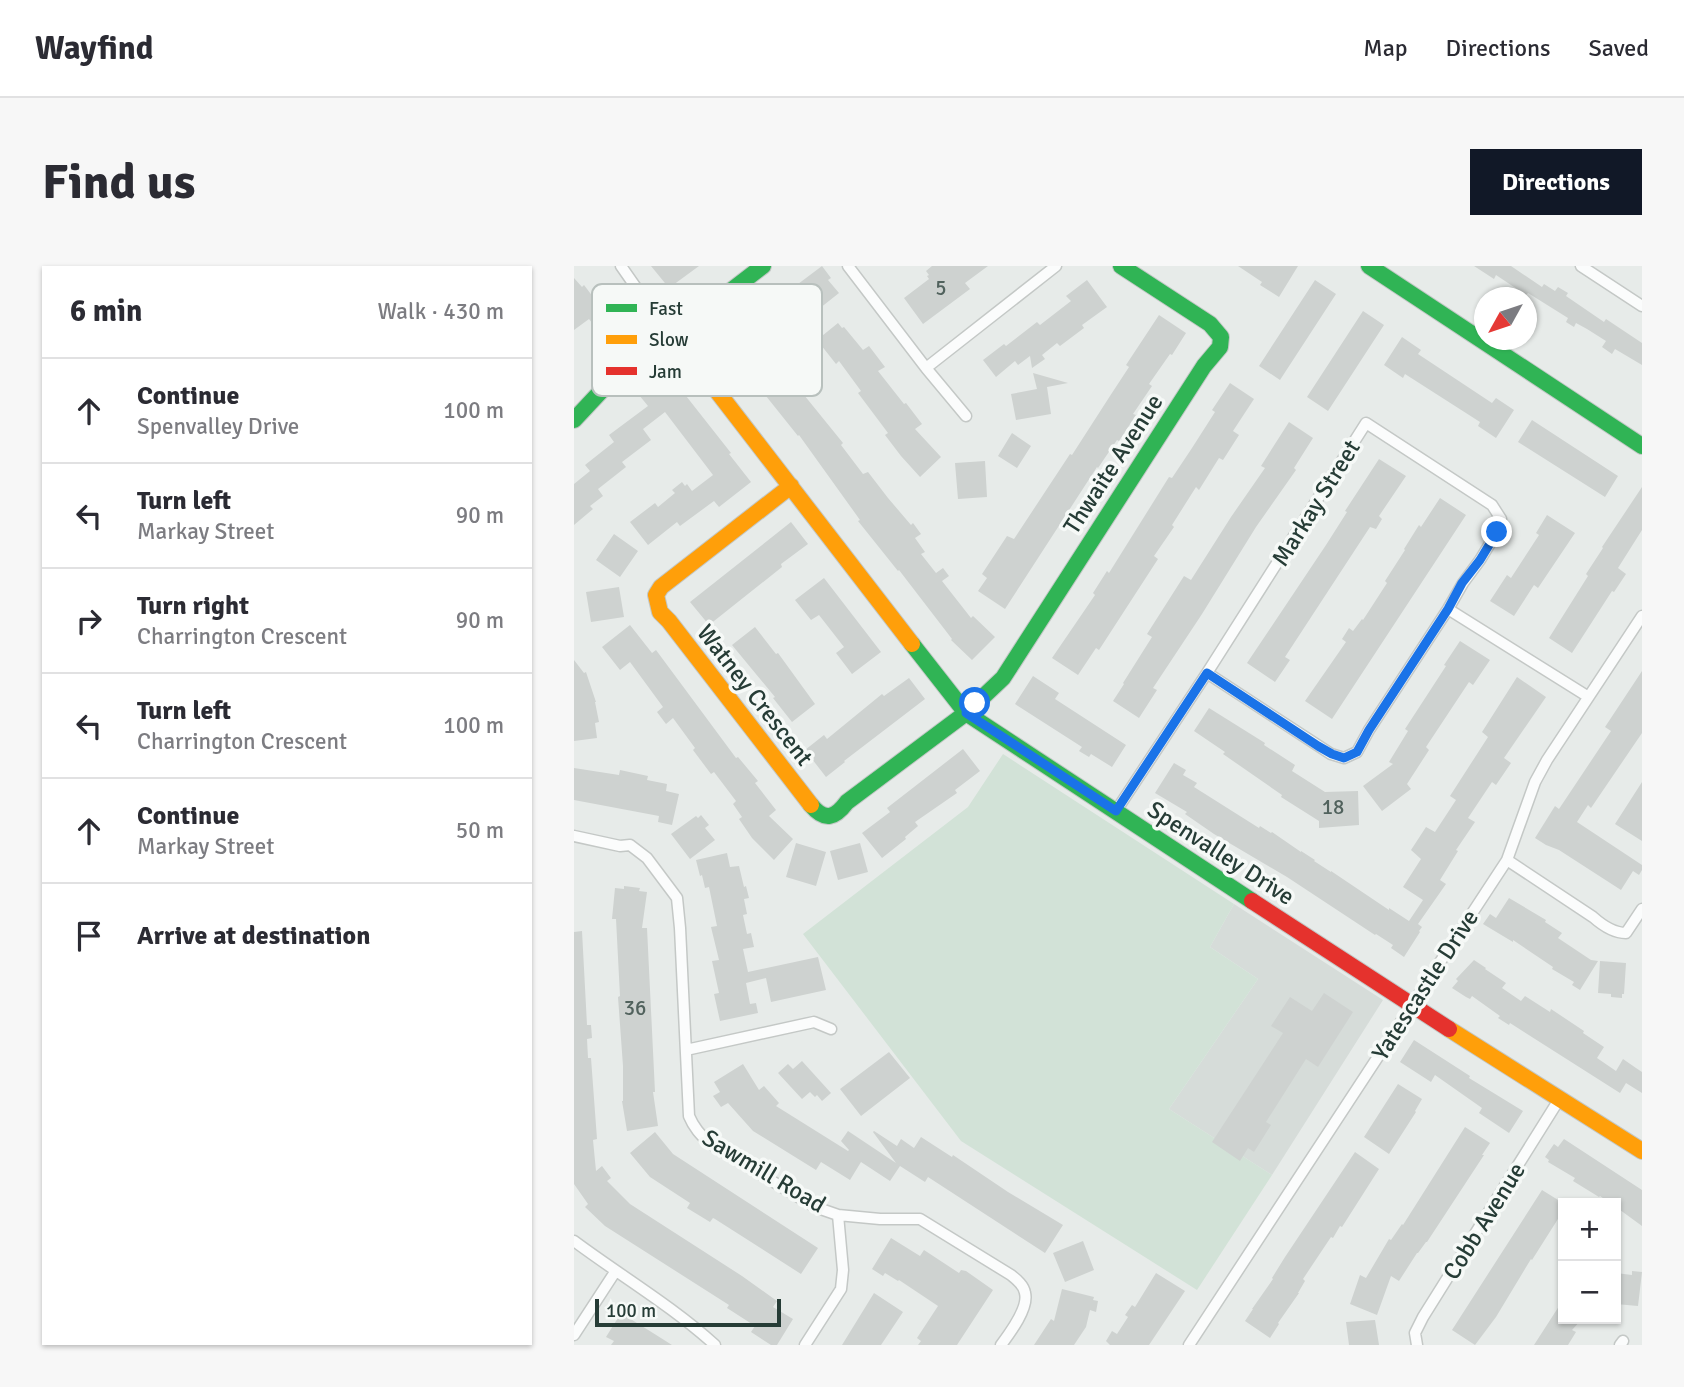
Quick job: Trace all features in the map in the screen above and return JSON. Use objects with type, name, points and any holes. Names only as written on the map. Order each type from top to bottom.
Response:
[{"type":"street","points":[[621,266],[634,284]]},
{"type":"street","points":[[739,284],[763,266]]},
{"type":"street","points":[[848,266],[966,416]]},
{"type":"street","points":[[926,368],[1056,266]]},
{"type":"street","name":"Thwaite Avenue","points":[[966,713],[1003,678],[1204,366],[1220,347],[1221,337],[1210,324],[1121,266]]},
{"type":"street","points":[[1369,266],[1642,446]]},
{"type":"street","points":[[1581,266],[1642,306]]},
{"type":"street","points":[[574,420],[596,396]]},
{"type":"street","name":"Spenvalley Drive","points":[[722,396],[966,713],[1411,1005],[1642,1151]]},
{"type":"street","name":"Markay Street","points":[[1116,811],[1366,423],[1492,505],[1499,513],[1501,519],[1497,532],[1462,583],[1448,609]]},
{"type":"street","name":"Watney Crescent","points":[[792,486],[661,587],[656,595],[660,612],[811,808],[821,814],[834,816],[848,802],[966,713]]},
{"type":"street","points":[[1207,673],[1318,746],[1344,758],[1357,752],[1448,609],[1587,696]]},
{"type":"street","name":"Yatescastle Drive","points":[[1189,1345],[1507,860],[1535,782],[1587,696],[1642,616]]},
{"type":"street","name":"Sawmill Road","points":[[574,836],[620,846],[630,845],[647,858],[677,898],[689,1116],[693,1127],[709,1143],[815,1207],[838,1215],[920,1219],[1011,1275],[1026,1293],[1025,1301],[1016,1323],[1001,1345]]},
{"type":"street","points":[[1507,860],[1602,925],[1619,933],[1626,933],[1642,909]]},
{"type":"street","points":[[686,1050],[814,1022],[831,1029]]},
{"type":"street","name":"Cobb Avenue","points":[[1418,1345],[1415,1333],[1423,1317],[1560,1098]]},
{"type":"street","points":[[805,1345],[841,1289],[843,1270],[838,1215]]},
{"type":"street","points":[[574,1241],[676,1312],[715,1345]]},
{"type":"street","points":[[574,1335],[615,1272]]},
{"type":"shaded area","points":[[1234,904],[1383,1000],[1272,1175],[1169,1109],[1258,979],[1210,947]]},
{"type":"green space","points":[[1003,754],[1234,904],[1210,947],[1258,979],[1169,1109],[1272,1175],[1197,1290],[961,1141],[803,934],[968,807]]},
{"type":"building","points":[[651,266],[699,266],[674,284],[666,284]]},
{"type":"building","points":[[822,266],[831,278],[828,280],[839,293],[822,306],[822,284],[798,284]]},
{"type":"building","points":[[932,266],[988,266],[965,283],[970,289],[923,324],[904,298],[929,279],[926,271]]},
{"type":"building","points":[[1238,266],[1298,266],[1279,297]]},
{"type":"building","points":[[1474,266],[1511,266],[1542,287],[1544,284],[1555,291],[1558,287],[1568,293],[1566,296],[1604,322],[1606,319],[1642,343],[1642,365],[1615,349],[1612,354],[1602,347],[1606,341],[1576,323],[1574,327],[1566,322],[1568,318],[1537,299],[1537,287],[1514,287],[1496,275],[1494,279]]},
{"type":"building","points":[[574,278],[592,296],[592,323],[589,319],[574,330]]},
{"type":"building","points":[[1087,280],[1107,307],[1082,325],[1084,328],[1060,346],[1057,343],[1042,355],[1045,359],[1032,368],[1030,356],[1018,365],[1015,361],[996,377],[983,360],[1037,322],[1040,325],[1071,301],[1066,296]]},
{"type":"building","points":[[1315,280],[1336,294],[1280,380],[1259,366]]},
{"type":"building","points":[[1363,311],[1384,325],[1328,411],[1307,397]]},
{"type":"building","points":[[1159,315],[1186,333],[1149,384],[1152,386],[1119,441],[1117,440],[1097,467],[1005,609],[978,591],[987,578],[982,574],[1007,536],[1014,539],[1070,454],[1072,455]]},
{"type":"building","points":[[838,323],[863,350],[869,346],[885,367],[878,371],[922,424],[915,429],[941,457],[920,477],[885,435],[888,433],[858,393],[861,391],[839,361],[836,364],[822,346],[822,336]]},
{"type":"building","points":[[1402,337],[1421,350],[1418,354],[1492,403],[1496,398],[1514,410],[1496,438],[1478,426],[1480,422],[1405,374],[1403,378],[1384,365]]},
{"type":"building","points":[[1033,373],[1068,383],[1047,387],[1051,414],[1016,420],[1011,394],[1037,389]]},
{"type":"building","points":[[1230,383],[1254,399],[1233,431],[1239,435],[1223,460],[1219,458],[1199,490],[1196,487],[1154,556],[1158,559],[1099,650],[1096,648],[1078,675],[1052,658],[1169,477],[1172,478],[1192,448]]},
{"type":"building","points":[[640,396],[686,396],[751,482],[719,507],[714,501],[680,526],[677,522],[648,545],[630,522],[655,503],[658,507],[675,493],[672,490],[682,482],[692,491],[713,475],[665,412],[643,429],[651,440],[622,462],[626,467],[598,489],[603,496],[590,506],[593,509],[574,525],[574,484],[590,471],[585,465],[614,442],[609,435],[648,406]]},
{"type":"building","points":[[766,396],[805,396],[843,443],[841,445],[863,474],[868,472],[911,525],[913,523],[921,534],[915,538],[925,552],[921,554],[936,573],[943,568],[949,576],[942,581],[971,618],[973,616],[995,637],[972,660],[951,640],[899,570],[858,521],[860,520]]},
{"type":"building","points":[[1532,420],[1618,476],[1605,497],[1518,442]]},
{"type":"building","points":[[1289,422],[1313,438],[1294,468],[1296,470],[1256,527],[1153,688],[1157,690],[1139,718],[1113,701],[1152,637],[1147,634],[1184,576],[1191,580],[1265,468],[1261,466]]},
{"type":"building","points":[[1012,433],[1031,446],[1017,468],[998,456]]},
{"type":"building","points":[[1379,459],[1406,476],[1379,516],[1382,519],[1376,529],[1370,527],[1285,657],[1290,660],[1275,682],[1247,663],[1326,545]]},
{"type":"building","points":[[985,461],[987,497],[958,499],[955,463]]},
{"type":"building","points":[[1642,487],[1642,530],[1618,568],[1626,574],[1572,653],[1549,638],[1588,576],[1586,574],[1602,547]]},
{"type":"building","points":[[1440,498],[1466,515],[1332,719],[1305,701],[1346,642],[1342,639],[1349,628],[1353,631],[1363,620],[1419,525],[1421,527]]},
{"type":"building","points":[[1547,515],[1575,533],[1538,588],[1534,585],[1514,616],[1490,601],[1507,575],[1511,578],[1539,535],[1536,533]]},
{"type":"building","points":[[791,522],[808,544],[709,625],[690,602]]},
{"type":"building","points":[[614,534],[638,551],[620,577],[596,560]]},
{"type":"building","points":[[824,578],[881,652],[852,674],[836,653],[844,647],[819,615],[811,620],[795,600]]},
{"type":"building","points":[[619,587],[624,617],[591,622],[586,592]]},
{"type":"building","points":[[630,625],[652,653],[656,650],[736,758],[738,757],[758,781],[755,783],[776,810],[769,816],[793,839],[774,860],[752,838],[739,819],[742,817],[733,804],[736,801],[714,772],[711,774],[673,718],[666,724],[657,712],[663,707],[630,662],[620,670],[602,647]]},
{"type":"building","points":[[755,627],[776,654],[778,653],[815,704],[792,722],[732,645]]},
{"type":"building","points":[[1460,641],[1490,660],[1473,685],[1469,682],[1426,747],[1429,750],[1407,784],[1411,789],[1382,811],[1363,786],[1393,764],[1389,762],[1408,731],[1405,729]]},
{"type":"building","points":[[574,660],[584,673],[586,672],[596,702],[599,722],[595,723],[597,738],[574,741]]},
{"type":"building","points":[[1642,671],[1642,733],[1591,808],[1588,805],[1577,822],[1642,865],[1639,875],[1633,871],[1621,890],[1559,850],[1535,838],[1555,806],[1559,809],[1611,731],[1605,727]]},
{"type":"building","points":[[1033,676],[1059,693],[1055,699],[1126,745],[1112,767],[1091,754],[1089,757],[1079,751],[1082,747],[1015,704]]},
{"type":"building","points":[[1517,677],[1546,697],[1504,758],[1511,763],[1496,785],[1492,782],[1468,818],[1475,822],[1440,880],[1446,884],[1418,924],[1422,927],[1420,932],[1404,957],[1391,948],[1393,945],[1214,834],[1185,814],[1187,812],[1155,793],[1174,763],[1186,770],[1183,775],[1197,783],[1194,787],[1259,828],[1260,826],[1272,832],[1409,921],[1423,900],[1403,887],[1421,859],[1411,850],[1426,827],[1435,832],[1456,800],[1450,796],[1488,737],[1482,732]]},
{"type":"building","points":[[909,678],[925,699],[826,777],[805,750],[824,735],[827,739],[882,694],[884,696]]},
{"type":"building","points":[[1209,708],[1265,743],[1264,745],[1295,765],[1292,771],[1325,792],[1358,791],[1359,825],[1319,828],[1319,821],[1223,754],[1225,752],[1194,731]]},
{"type":"building","points":[[963,749],[980,771],[955,790],[957,793],[915,822],[918,826],[882,858],[862,833],[890,812],[887,808]]},
{"type":"building","points":[[574,768],[619,775],[620,770],[648,776],[647,780],[667,784],[666,791],[679,794],[672,825],[658,822],[659,816],[574,800]]},
{"type":"building","points":[[1642,782],[1642,841],[1615,824]]},
{"type":"building","points":[[701,815],[709,825],[705,828],[715,840],[690,859],[671,834]]},
{"type":"building","points":[[796,843],[826,852],[816,886],[786,877]]},
{"type":"building","points":[[860,843],[868,872],[838,880],[830,851]]},
{"type":"building","points":[[727,853],[730,867],[739,866],[749,898],[744,899],[747,914],[743,915],[747,934],[751,933],[754,947],[743,949],[748,972],[818,957],[826,990],[771,1002],[766,978],[746,983],[750,1004],[756,1003],[758,1013],[720,1021],[714,994],[719,993],[712,961],[719,960],[711,927],[717,926],[709,887],[705,888],[696,860]]},
{"type":"building","points":[[624,886],[640,888],[639,891],[647,892],[642,928],[647,928],[653,1092],[658,1126],[627,1131],[622,1101],[623,1066],[616,919],[612,919],[615,888],[624,889]]},
{"type":"building","points":[[1509,898],[1562,933],[1558,938],[1591,960],[1598,961],[1580,990],[1572,985],[1574,982],[1552,969],[1553,967],[1483,924],[1490,914],[1496,918]]},
{"type":"building","points":[[582,931],[587,1025],[591,1025],[592,1038],[587,1039],[597,1139],[593,1140],[596,1171],[602,1166],[611,1178],[607,1181],[630,1204],[777,1301],[773,1307],[793,1319],[777,1345],[771,1345],[751,1332],[755,1326],[727,1308],[729,1305],[605,1226],[585,1207],[588,1204],[574,1184],[574,932]]},
{"type":"building","points":[[1474,960],[1506,983],[1502,988],[1521,1001],[1525,996],[1584,1031],[1583,1033],[1604,1047],[1597,1058],[1616,1071],[1623,1059],[1642,1072],[1642,1093],[1626,1083],[1620,1093],[1498,1018],[1500,1016],[1472,996],[1470,999],[1452,988],[1458,981],[1456,979]]},
{"type":"building","points":[[1600,961],[1626,963],[1622,998],[1598,993]]},
{"type":"building","points":[[1324,993],[1353,1012],[1318,1067],[1306,1059],[1266,1122],[1271,1125],[1254,1152],[1248,1148],[1240,1161],[1212,1142],[1283,1033],[1271,1026],[1290,997],[1312,1011]]},
{"type":"building","points":[[1414,1040],[1523,1111],[1509,1133],[1479,1113],[1482,1108],[1435,1075],[1431,1082],[1400,1062]]},
{"type":"building","points":[[889,1052],[910,1078],[861,1116],[840,1089]]},
{"type":"building","points":[[802,1061],[831,1093],[822,1101],[810,1092],[802,1099],[778,1073],[788,1064],[793,1069]]},
{"type":"building","points":[[743,1064],[759,1090],[764,1086],[779,1103],[776,1106],[848,1151],[841,1141],[848,1131],[896,1163],[873,1132],[897,1146],[901,1139],[914,1148],[921,1137],[1063,1225],[1045,1253],[928,1177],[925,1182],[900,1166],[890,1181],[861,1162],[850,1180],[821,1162],[816,1170],[753,1131],[728,1103],[721,1107],[713,1096],[720,1092],[714,1082]]},
{"type":"building","points":[[1398,1084],[1422,1099],[1389,1154],[1364,1137]]},
{"type":"building","points":[[1465,1127],[1490,1143],[1484,1155],[1399,1281],[1391,1276],[1377,1315],[1350,1304],[1360,1275],[1366,1278],[1389,1239],[1391,1240],[1403,1225]]},
{"type":"building","points":[[655,1132],[673,1154],[818,1248],[801,1274],[715,1219],[710,1222],[687,1208],[690,1203],[650,1177],[630,1153]]},
{"type":"building","points":[[1564,1139],[1642,1190],[1642,1226],[1621,1211],[1621,1198],[1599,1197],[1548,1162],[1545,1157],[1554,1144],[1558,1147]]},
{"type":"building","points":[[1355,1152],[1379,1169],[1342,1227],[1331,1237],[1303,1279],[1305,1281],[1299,1293],[1270,1338],[1245,1321]]},
{"type":"building","points":[[1542,1190],[1558,1200],[1558,1219],[1496,1317],[1475,1345],[1452,1330]]},
{"type":"building","points":[[891,1238],[920,1256],[924,1250],[959,1273],[961,1270],[966,1271],[993,1290],[957,1345],[918,1345],[921,1341],[917,1338],[938,1306],[899,1280],[885,1273],[883,1276],[872,1269]]},
{"type":"building","points":[[1083,1241],[1094,1270],[1065,1282],[1053,1253]]},
{"type":"building","points":[[1632,1271],[1642,1272],[1638,1306],[1621,1304],[1621,1274],[1632,1275]]},
{"type":"building","points":[[1156,1273],[1185,1291],[1149,1345],[1110,1345],[1106,1341],[1112,1331],[1117,1334],[1128,1317],[1125,1315],[1132,1305],[1135,1307]]},
{"type":"building","points":[[1062,1289],[1094,1297],[1093,1300],[1098,1301],[1096,1312],[1090,1310],[1086,1327],[1074,1345],[1034,1345],[1051,1319],[1054,1321]]},
{"type":"building","points":[[874,1293],[903,1312],[881,1345],[842,1345]]},
{"type":"building","points":[[1558,1308],[1558,1324],[1577,1324],[1572,1330],[1576,1332],[1568,1345],[1534,1345]]},
{"type":"building","points":[[621,1313],[672,1345],[611,1345],[614,1341],[606,1337]]},
{"type":"building","points":[[1375,1320],[1379,1345],[1349,1345],[1346,1322]]},
{"type":"traffic: fast","points":[[740,284],[763,266]]},
{"type":"traffic: fast","points":[[811,805],[825,816],[838,812],[847,802],[966,713],[1003,678],[1204,366],[1220,347],[1221,337],[1210,324],[1121,266]]},
{"type":"traffic: fast","points":[[1369,266],[1642,446]]},
{"type":"traffic: fast","points":[[574,420],[596,396]]},
{"type":"traffic: fast","points":[[912,644],[966,713],[1252,901]]},
{"type":"traffic: slow","points":[[721,396],[912,644]]},
{"type":"traffic: slow","points":[[791,486],[661,587],[656,595],[660,612],[811,805]]},
{"type":"traffic: slow","points":[[1449,1029],[1642,1151]]},
{"type":"traffic: jam","points":[[1252,901],[1449,1029]]},
{"type":"route","points":[[975,703],[966,713],[1116,811],[1207,673],[1318,746],[1344,758],[1357,752],[1462,583],[1497,532]]}]
